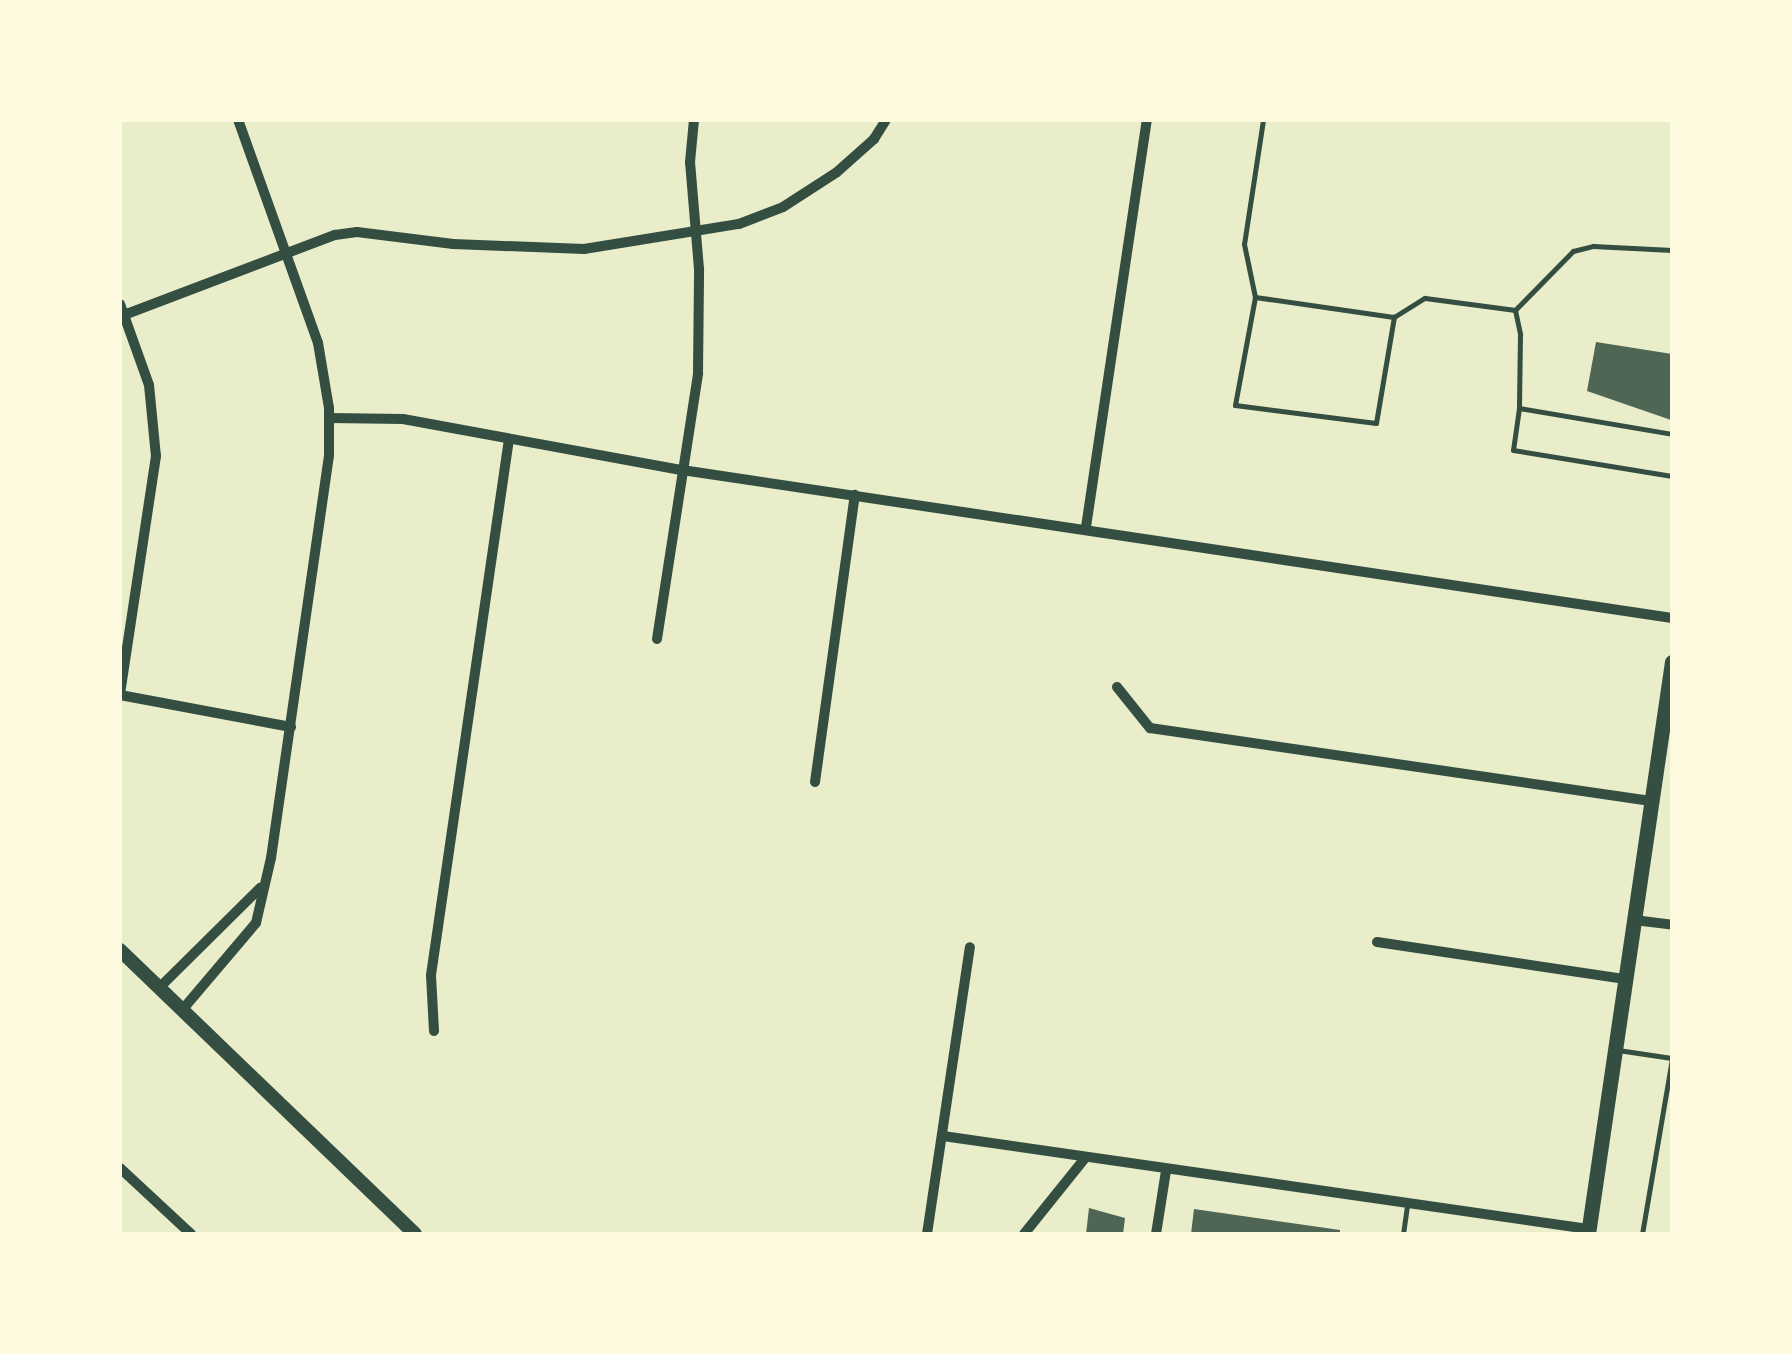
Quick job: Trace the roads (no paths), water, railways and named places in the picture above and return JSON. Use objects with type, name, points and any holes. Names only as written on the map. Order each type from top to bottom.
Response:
[{"type":"highway","points":[[1588,1232],[1672,662]]},
{"type":"main road","points":[[120,950],[415,1234]]},
{"type":"street","points":[[183,1009],[256,923],[261,887],[271,858],[329,454],[329,418],[318,343],[238,120]]},
{"type":"street","points":[[657,639],[698,373],[699,269],[690,162],[694,120]]},
{"type":"street","points":[[291,728],[120,694],[156,456],[149,385],[122,309],[285,251],[357,232],[453,244],[584,249],[739,224],[783,208],[837,172],[874,139],[886,120]]},
{"type":"street","points":[[1086,527],[1147,120]]},
{"type":"street","points":[[329,418],[403,420],[682,470],[1086,527],[1672,618]]},
{"type":"street","points":[[434,1031],[431,975],[509,438]]},
{"type":"street","points":[[815,782],[855,495]]},
{"type":"street","points":[[1118,688],[1150,728],[1652,801]]},
{"type":"street","points":[[160,987],[261,887]]},
{"type":"street","points":[[1634,920],[1672,926]]},
{"type":"street","points":[[1377,942],[1625,979]]},
{"type":"street","points":[[927,1234],[970,947]]},
{"type":"street","points":[[943,1136],[1588,1232]]},
{"type":"street","points":[[1024,1234],[1085,1158]]},
{"type":"street","points":[[120,1168],[191,1234]]},
{"type":"street","points":[[1156,1234],[1166,1171]]},
{"type":"lane","points":[[1262,120],[1244,244],[1255,296],[1235,405],[1376,423],[1394,317]]},
{"type":"lane","points":[[1515,310],[1574,251],[1593,246],[1672,250]]},
{"type":"lane","points":[[1255,296],[1394,317],[1425,298],[1515,310]]},
{"type":"lane","points":[[1515,310],[1520,334],[1519,408],[1513,450],[1672,476]]},
{"type":"lane","points":[[1519,408],[1672,434]]},
{"type":"lane","points":[[1615,1049],[1671,1058],[1642,1234]]},
{"type":"lane","points":[[1404,1234],[1408,1204]]}]
